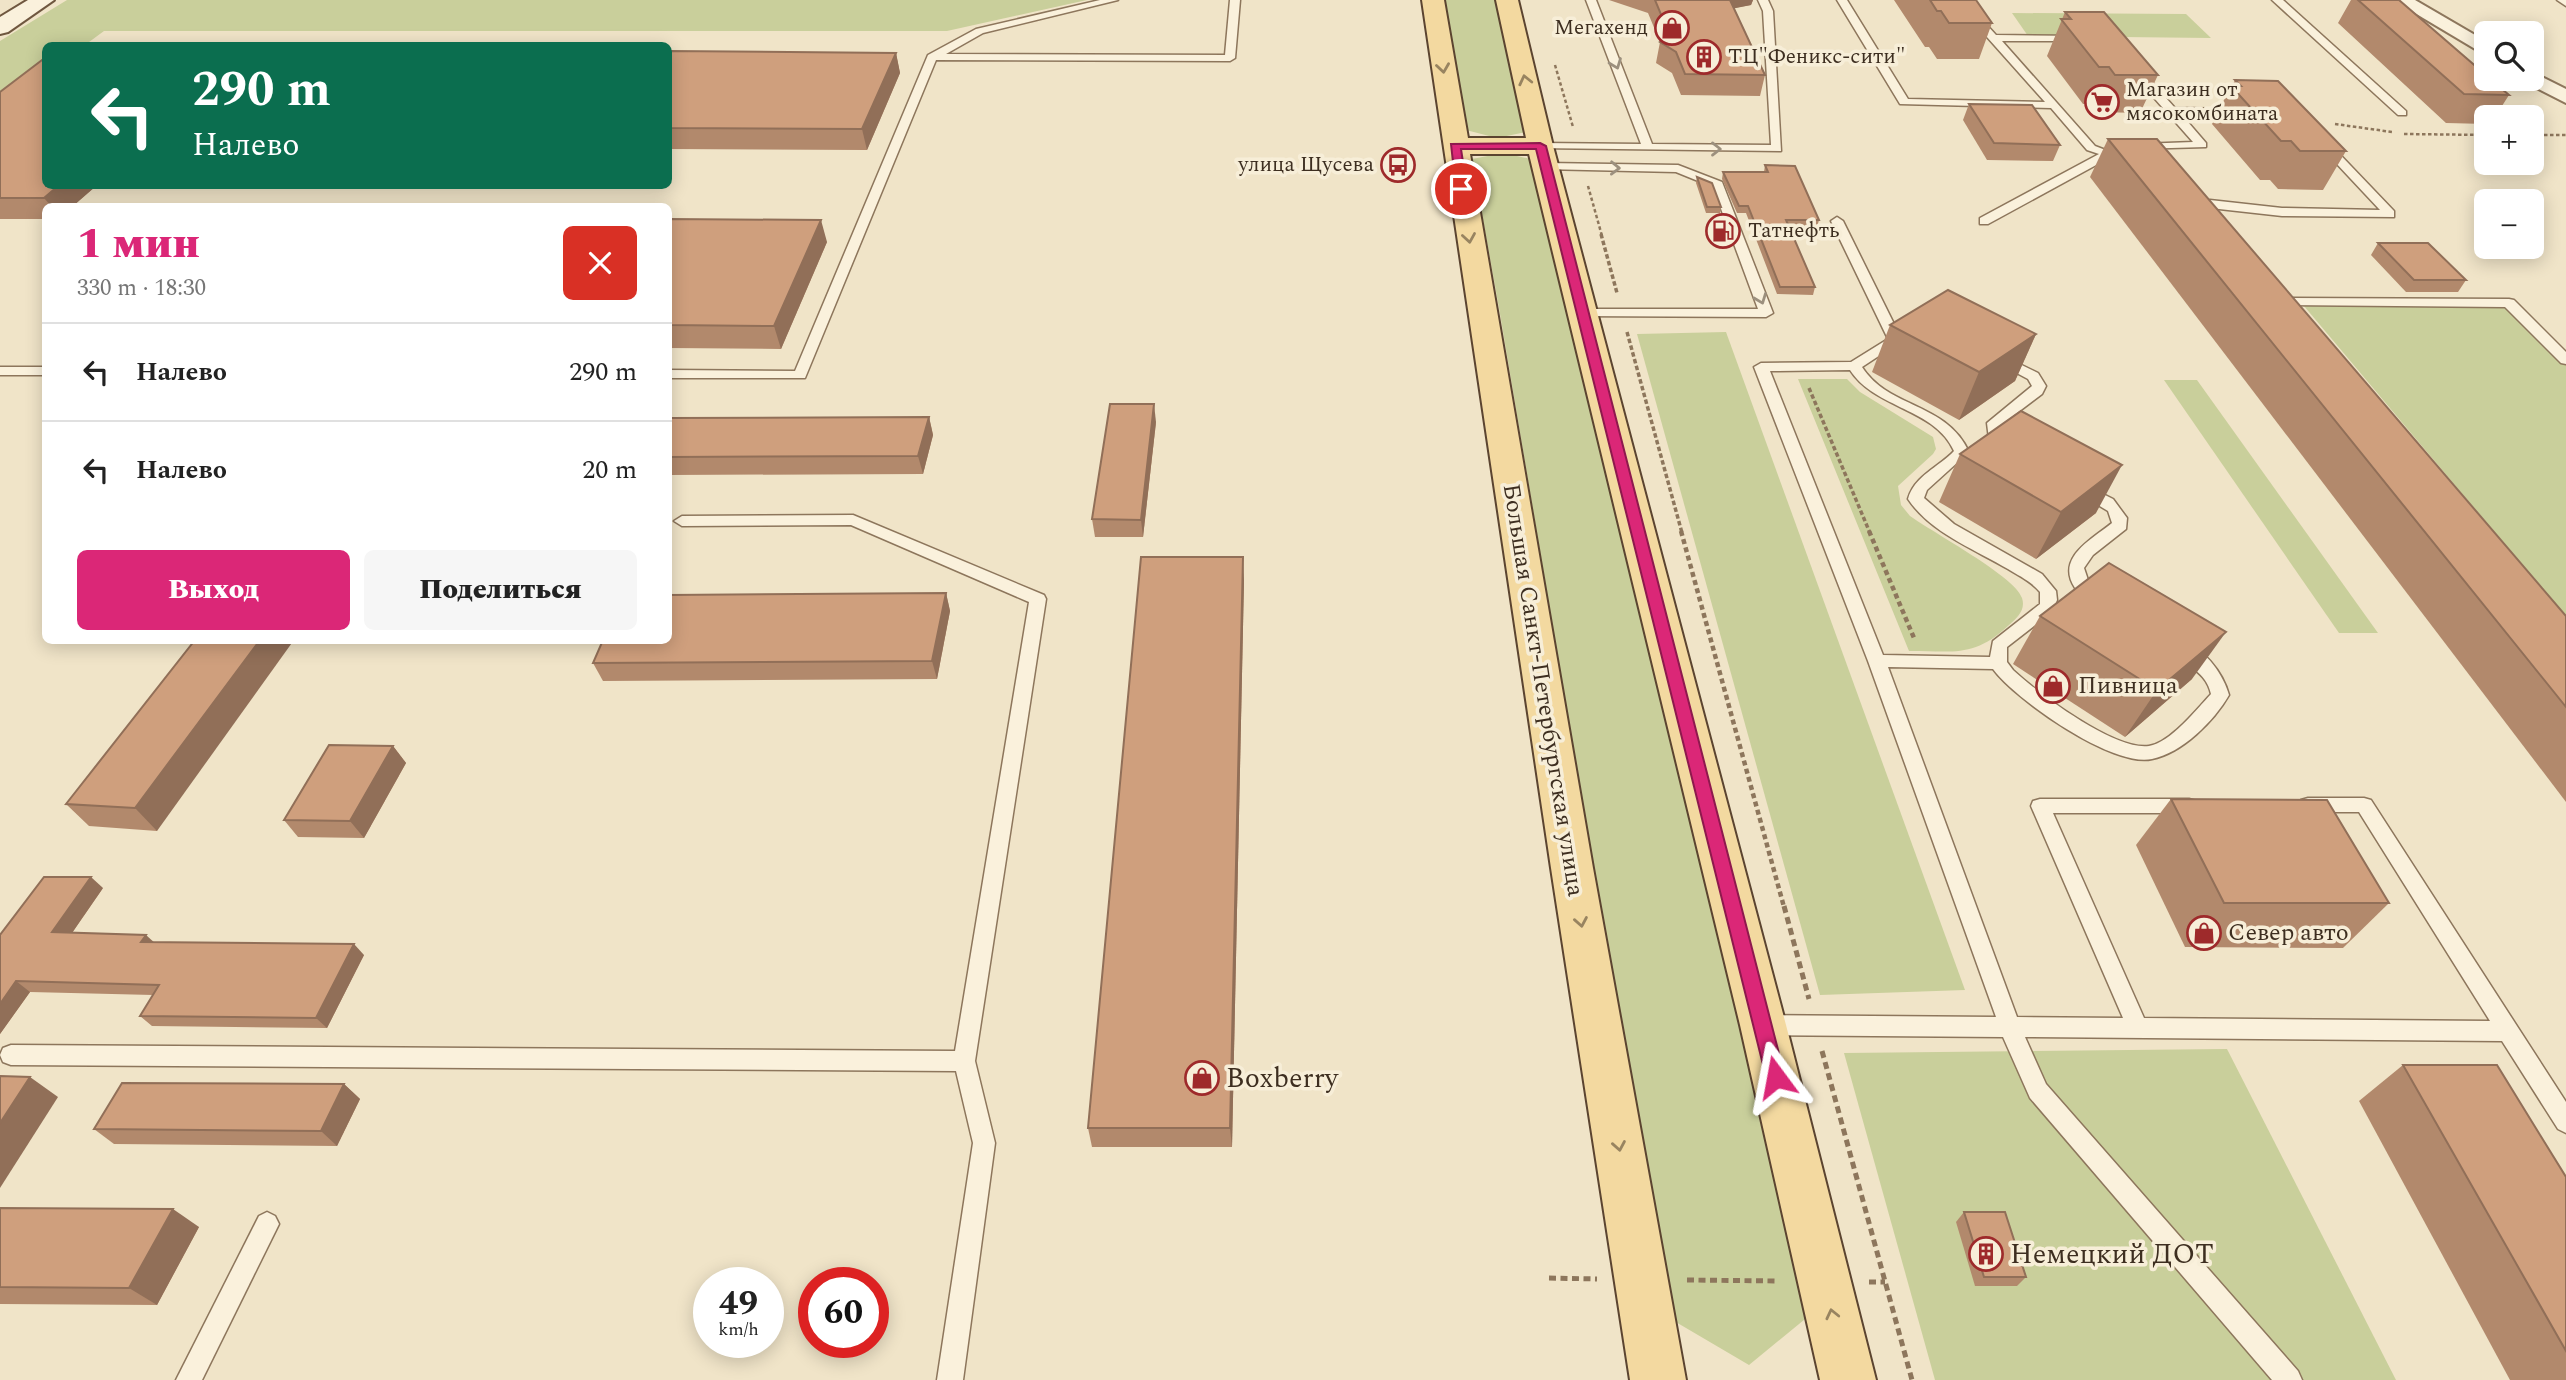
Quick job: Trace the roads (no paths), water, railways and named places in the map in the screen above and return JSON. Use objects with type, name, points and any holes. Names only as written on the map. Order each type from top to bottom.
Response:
[{"type":"main road","points":[[0,27],[43,0]]},
{"type":"main road","name":"Большая Санкт-Петербургская улица","points":[[1433,0],[1658,1380]]},
{"type":"main road","points":[[1507,0],[1562,157],[1602,313],[1763,1025],[1848,1380]]},
{"type":"main road","points":[[1455,146],[1562,157]]},
{"type":"street","points":[[2402,0],[2474,42]]},
{"type":"street","points":[[2544,84],[2562,93]]},
{"type":"lane","points":[[672,374],[800,374],[932,57],[980,30],[1113,0]]},
{"type":"lane","points":[[932,57],[1230,58],[1235,0]]},
{"type":"lane","points":[[1591,0],[1648,148]]},
{"type":"lane","points":[[1562,157],[1648,148],[1777,149],[1768,11],[1763,0]]},
{"type":"lane","points":[[1842,0],[1904,102],[2054,105]]},
{"type":"lane","points":[[1958,0],[2091,148],[2133,162]]},
{"type":"lane","points":[[2277,0],[2402,113]]},
{"type":"lane","points":[[1993,38],[2095,38]]},
{"type":"lane","points":[[2091,148],[2202,145],[2125,59]]},
{"type":"lane","points":[[2171,111],[2255,112]]},
{"type":"lane","points":[[2227,224],[2204,202],[2282,212],[2390,214],[2318,138]]},
{"type":"lane","points":[[1984,221],[2108,154]]},
{"type":"lane","points":[[1562,157],[1678,169],[1718,185],[1766,313],[1602,313]]},
{"type":"lane","points":[[1837,221],[1895,340]]},
{"type":"lane","points":[[2293,302],[2509,303],[2566,360]]},
{"type":"lane","points":[[1914,328],[1854,366],[1761,367],[1877,661],[2010,1027],[2038,1091],[2288,1380]]},
{"type":"lane","points":[[1984,351],[2028,373],[2038,382],[2036,391],[1994,423],[1993,430],[2000,443],[2025,457]]},
{"type":"lane","points":[[1854,366],[1864,382],[1942,426],[1960,444],[1962,452],[1956,460],[1919,488],[1916,499],[1920,505],[1946,524],[2038,579],[2046,587],[2050,602],[2046,608],[1999,645],[1998,663],[2015,684],[2098,739],[2126,751],[2149,753],[2165,747],[2220,695],[2218,683],[2206,666],[2172,645]]},
{"type":"lane","points":[[0,371],[42,371]]},
{"type":"lane","points":[[2069,481],[2117,510],[2121,517],[2120,525],[2076,563],[2073,572],[2082,587],[2106,604]]},
{"type":"lane","points":[[682,521],[853,520],[1038,599],[964,1061],[984,1143],[950,1380]]},
{"type":"lane","points":[[1877,661],[1998,663]]},
{"type":"lane","points":[[2283,805],[2364,805],[2566,1122]]},
{"type":"lane","points":[[2138,1028],[2040,806],[2202,806]]},
{"type":"lane","points":[[1763,1025],[2508,1031]]},
{"type":"lane","points":[[11,1055],[964,1061]]},
{"type":"lane","points":[[190,1380],[267,1224]]},
{"type":"place","name":"Мегахенд","points":[[1672,28]]},
{"type":"place","name":"ТЦ\"Феникс-сити\"","points":[[1704,57]]},
{"type":"place","name":"Магазин от мясокомбината","points":[[2102,102]]},
{"type":"place","name":"улица Щусева","points":[[1398,165]]},
{"type":"place","name":"Татнефть","points":[[1723,231]]},
{"type":"place","name":"Пивница","points":[[2053,686]]},
{"type":"place","name":"Север авто","points":[[2204,933]]},
{"type":"place","name":"Boxberry","points":[[1202,1078]]},
{"type":"place","name":"Немецкий ДОТ","points":[[1986,1254]]}]
